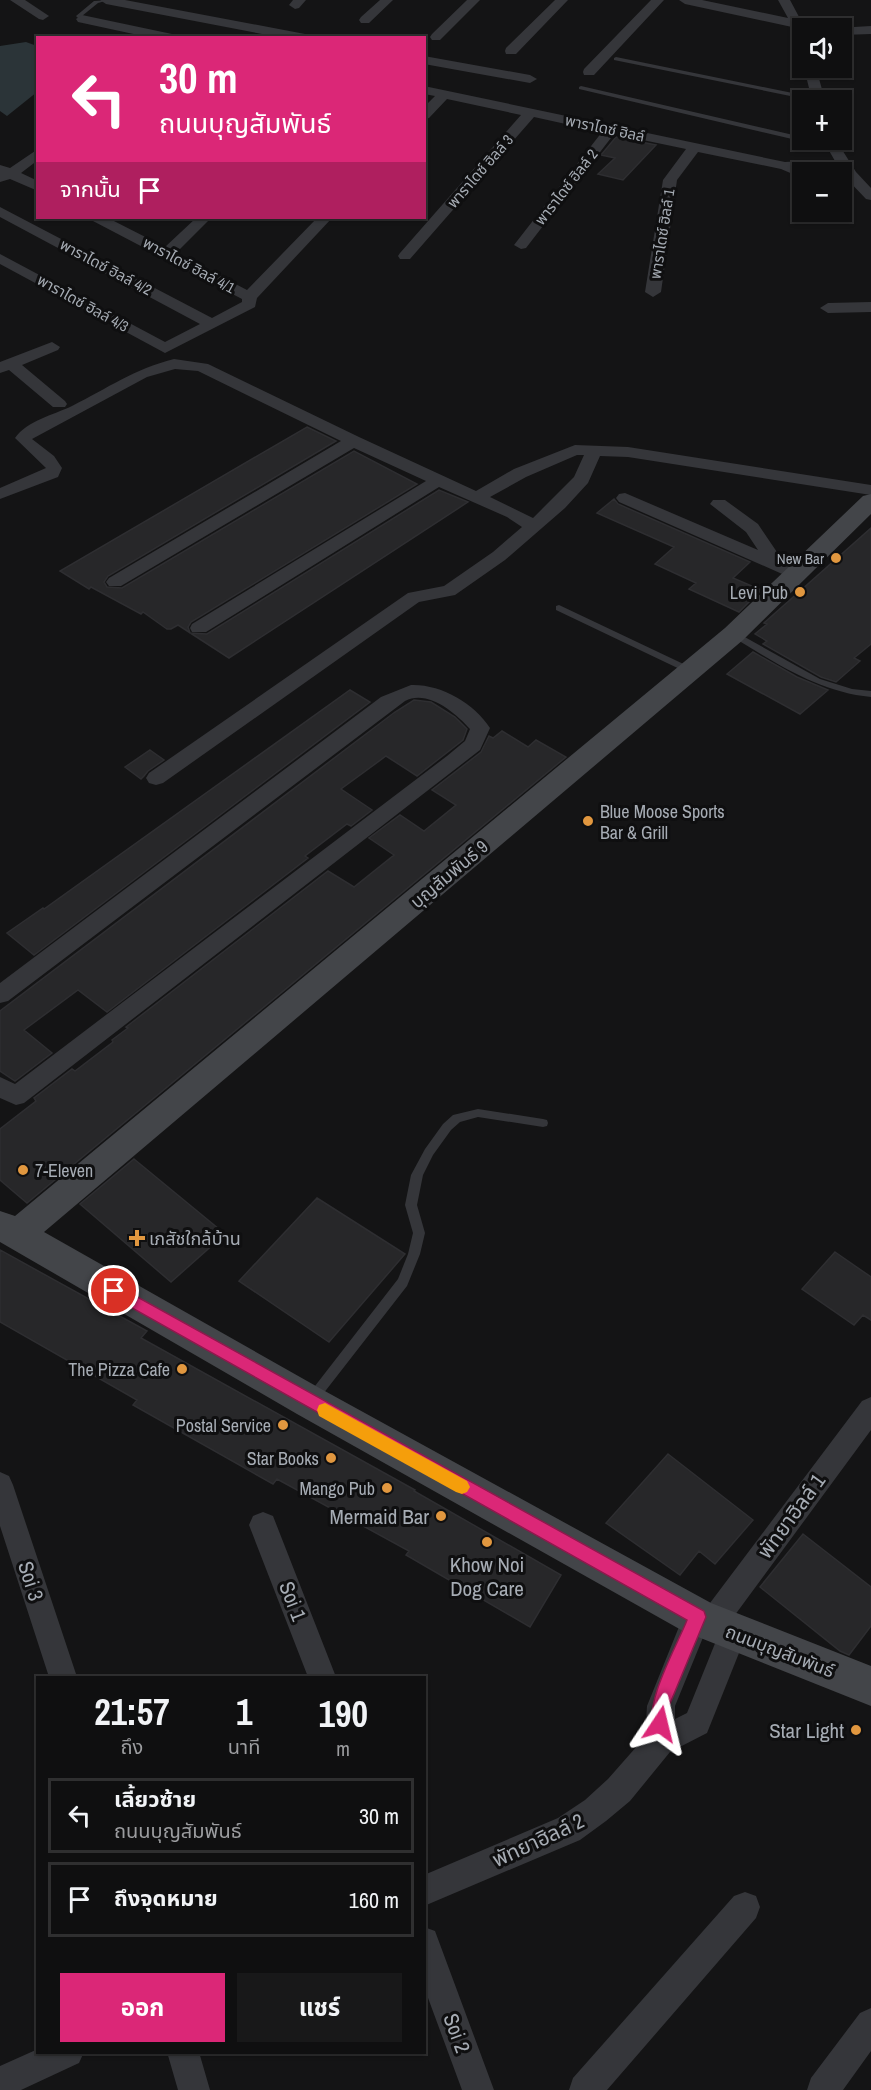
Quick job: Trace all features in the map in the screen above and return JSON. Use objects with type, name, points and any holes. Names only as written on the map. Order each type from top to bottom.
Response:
[{"type":"street","points":[[16,0],[43,16]]},
{"type":"street","points":[[106,0],[295,36]]},
{"type":"street","points":[[365,20],[387,0]]},
{"type":"street","points":[[436,36],[474,0]]},
{"type":"street","points":[[511,51],[562,0]]},
{"type":"street","points":[[590,72],[658,0]]},
{"type":"street","points":[[685,0],[792,29]]},
{"type":"street","points":[[784,0],[793,18]]},
{"type":"street","points":[[82,19],[163,36]]},
{"type":"street","points":[[852,31],[871,30]]},
{"type":"street","points":[[426,60],[530,79],[504,107]]},
{"type":"street","name":"พาราไดซ์ ฮิลล์","points":[[426,90],[792,169]]},
{"type":"street","points":[[426,113],[444,94]]},
{"type":"street","name":"พาราไดซ์ ฮิลล์ 3","points":[[405,256],[530,113]]},
{"type":"street","name":"พาราไดซ์ ฮิลล์ 2","points":[[521,245],[611,129]]},
{"type":"street","name":"พาราไดซ์ ฮิลล์ 1","points":[[653,292],[670,180],[695,147]]},
{"type":"street","points":[[4,174],[36,154]]},
{"type":"street","name":"พาราไดซ์ ฮิลล์","points":[[785,166],[792,166]]},
{"type":"street","points":[[4,174],[36,186]]},
{"type":"street","name":"พาราไดซ์ ฮิลล์","points":[[852,182],[867,192]]},
{"type":"street","name":"พาราไดซ์ ฮิลล์ 4/2","points":[[0,211],[212,324]]},
{"type":"street","name":"พาราไดซ์ ฮิลล์ 4/1","points":[[100,219],[249,297]]},
{"type":"street","points":[[167,253],[203,219]]},
{"type":"street","points":[[212,324],[250,304],[249,297],[325,219]]},
{"type":"street","name":"พาราไดซ์ ฮิลล์ 4/3","points":[[0,258],[165,348],[212,324]]},
{"type":"street","points":[[828,308],[871,307]]},
{"type":"street","points":[[6,366],[52,346]]},
{"type":"street","points":[[0,494],[52,473],[54,468],[52,463],[28,446],[23,438],[33,430],[78,409],[141,374],[174,364],[202,367],[353,441],[513,513],[532,525]]},
{"type":"street","points":[[6,366],[59,404]]},
{"type":"street","points":[[115,582],[353,441]]},
{"type":"street","points":[[477,498],[520,473],[575,450],[628,452],[871,490]]},
{"type":"street","points":[[156,778],[414,597],[448,591],[499,556],[532,525],[559,504],[582,478],[594,451]]},
{"type":"street","points":[[199,628],[439,480]]},
{"type":"street","points":[[624,498],[786,569]]},
{"type":"street","name":"บุญสัมพันธ์ 9","points":[[8,1230],[691,671],[734,634],[786,569],[871,501]]},
{"type":"street","points":[[719,504],[752,528],[786,569]]},
{"type":"street","points":[[0,995],[388,702],[405,693],[416,691],[432,694],[460,709],[480,728],[473,745],[454,761],[16,1096],[0,1086]]},
{"type":"street","name":"ถนนบุญสัมพันธ์","points":[[8,1230],[310,1402],[714,1625],[871,1686]]},
{"type":"street","name":"พัทยาฮิลล์ 1","points":[[714,1625],[790,1516],[871,1409]]},
{"type":"street","name":"Soi 3","points":[[0,1485],[63,1676]]},
{"type":"street","name":"Soi 1","points":[[263,1525],[322,1676]]},
{"type":"street","points":[[660,1742],[661,1706],[714,1625]]},
{"type":"street","name":"พัทยาฮิลล์ 2","points":[[426,1890],[569,1829],[591,1816],[627,1784],[660,1742],[697,1723],[714,1625]]},
{"type":"street","points":[[585,2090],[745,1907]]},
{"type":"street","name":"Soi 2","points":[[426,1947],[478,2090]]},
{"type":"street","points":[[823,2090],[871,2024]]},
{"type":"street","points":[[0,2083],[64,2054]]},
{"type":"street","points":[[184,2054],[194,2090]]},
{"type":"lane","points":[[82,19],[79,16],[96,2],[106,0]]},
{"type":"lane","points":[[616,59],[792,95]]},
{"type":"lane","points":[[581,88],[792,136]]},
{"type":"lane","points":[[560,608],[691,671]]},
{"type":"lane","points":[[734,634],[817,682],[858,694],[871,694]]},
{"type":"lane","points":[[310,1402],[403,1282],[419,1233],[411,1205],[417,1175],[447,1127],[457,1118],[478,1113],[543,1123]]},
{"type":"shaded area","points":[[26,42],[36,46],[36,93],[7,116],[0,111],[0,46]]},
{"type":"building","points":[[616,137],[656,145],[623,180],[598,174],[615,158],[601,155]]},
{"type":"building","points":[[307,427],[336,441],[108,576],[104,582],[107,587],[122,588],[354,451],[417,484],[191,622],[188,627],[190,633],[178,625],[167,629],[143,612],[141,614],[91,587],[89,589],[60,571]]},
{"type":"building","points":[[439,490],[468,502],[229,658],[190,633],[207,634]]},
{"type":"building","points":[[614,499],[618,504],[750,562],[733,578],[761,590],[739,612],[689,589],[696,583],[655,564],[674,547],[597,513]]},
{"type":"building","points":[[871,528],[871,644],[854,658],[860,661],[836,682],[821,677],[763,644],[767,641],[755,634],[767,624],[764,623]]},
{"type":"building","points":[[753,652],[797,677],[828,690],[800,714],[727,674]]},
{"type":"building","points":[[350,690],[370,702],[34,955],[7,933],[44,909]]},
{"type":"building","points":[[414,700],[431,702],[455,717],[467,729],[463,740],[417,776],[386,756],[341,789],[372,810],[351,826],[347,824],[305,856],[308,858],[107,1012],[78,990],[24,1030],[52,1053],[15,1081],[0,1071],[0,1011],[395,712]]},
{"type":"building","points":[[502,731],[528,747],[536,740],[566,757],[27,1203],[0,1180],[0,1129],[36,1101],[34,1098],[113,1042],[112,1040],[128,1028],[126,1027],[328,871],[354,887],[394,855],[369,838],[400,815],[424,831],[456,805],[432,790],[481,752],[489,736],[493,738]]},
{"type":"building","points":[[150,750],[164,760],[141,779],[125,767]]},
{"type":"building","points":[[134,1159],[225,1234],[171,1282],[80,1204]]},
{"type":"building","points":[[317,1198],[405,1254],[329,1342],[239,1281]]},
{"type":"building","points":[[0,1250],[147,1331],[141,1338],[415,1490],[561,1575],[530,1627],[406,1555],[409,1551],[277,1479],[273,1484],[133,1405],[137,1400],[0,1322]]},
{"type":"building","points":[[835,1252],[871,1277],[871,1320],[863,1315],[854,1325],[802,1289]]},
{"type":"building","points":[[668,1454],[753,1520],[715,1564],[699,1551],[680,1575],[606,1523]]},
{"type":"building","points":[[803,1534],[871,1587],[871,1626],[849,1655],[840,1651],[760,1587]]},
{"type":"slow traffic","points":[[325,1410],[462,1487]]},
{"type":"place","name":"New Bar","points":[[836,558]]},
{"type":"place","name":"Levi Pub","points":[[800,592]]},
{"type":"place","name":"Blue Moose Sports Bar & Grill","points":[[588,821]]},
{"type":"place","name":"7-Eleven","points":[[23,1170]]},
{"type":"place","name":"เภสัชใกล้บ้าน","points":[[137,1238]]},
{"type":"place","name":"The Pizza Cafe","points":[[182,1369]]},
{"type":"place","name":"Postal Service","points":[[283,1425]]},
{"type":"place","name":"Star Books","points":[[331,1458]]},
{"type":"place","name":"Mango Pub","points":[[387,1488]]},
{"type":"place","name":"Mermaid Bar","points":[[441,1516]]},
{"type":"place","name":"Khow Noi Dog Care","points":[[487,1542]]},
{"type":"place","name":"Star Light","points":[[856,1730]]},
{"type":"route","points":[[114,1291],[698,1617],[661,1706],[660,1724]]}]
